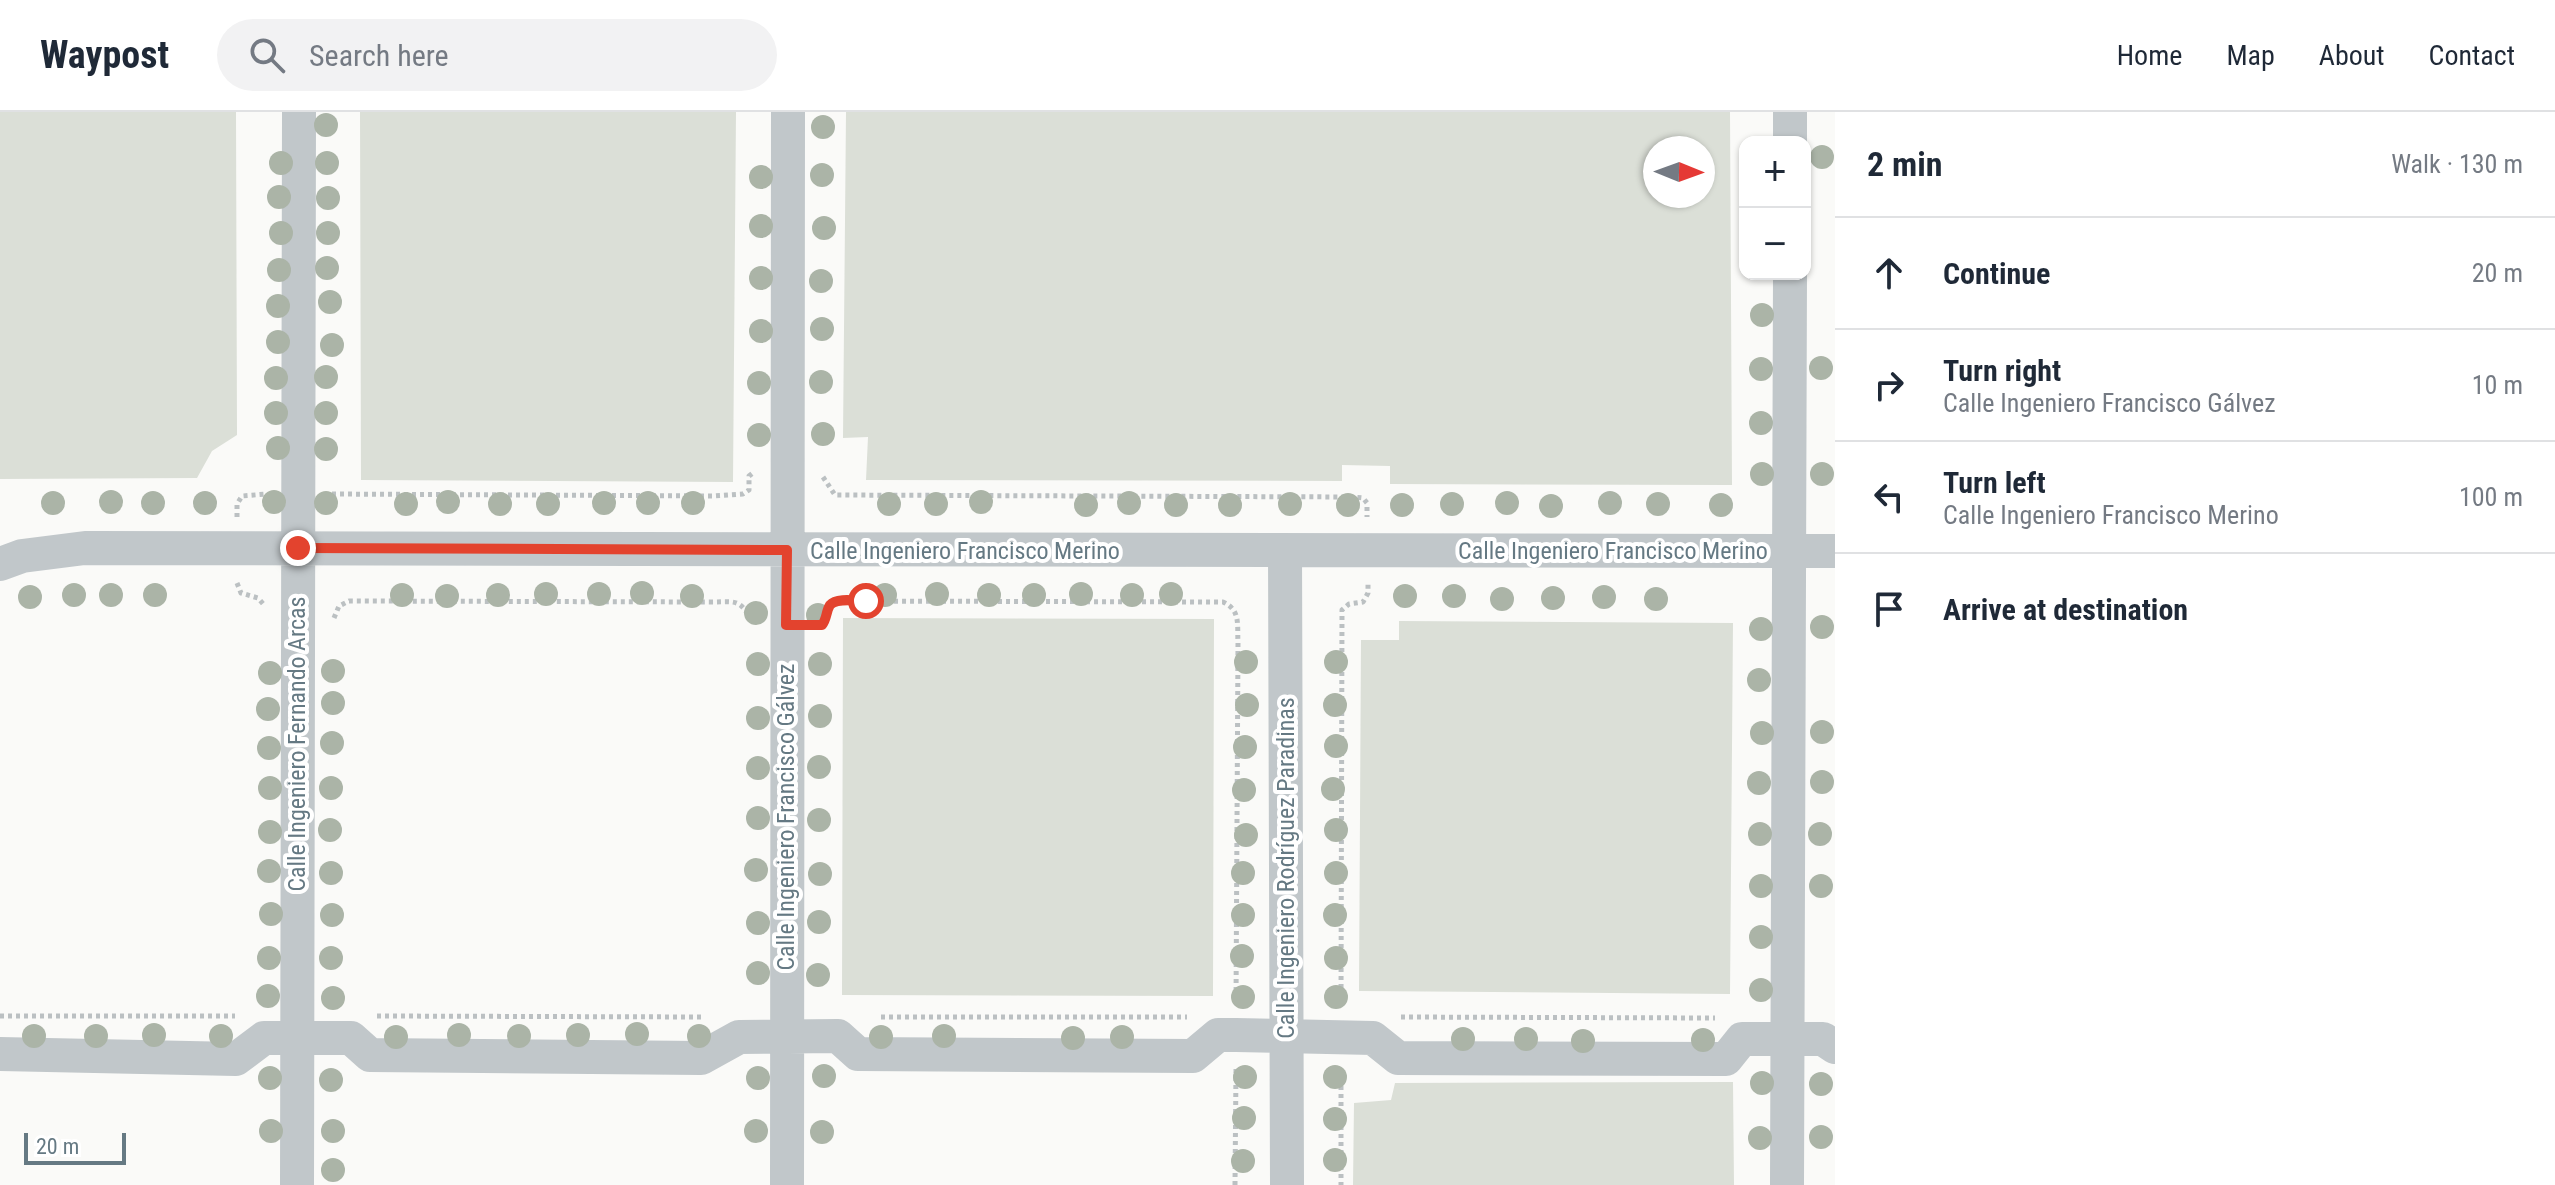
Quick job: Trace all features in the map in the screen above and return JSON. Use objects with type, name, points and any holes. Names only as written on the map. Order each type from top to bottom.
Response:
[{"type":"street","name":"Calle Ingeniero Fernando Arcas","points":[[297,1185],[299,112]]},
{"type":"street","name":"Calle Ingeniero Francisco Gálvez","points":[[787,1185],[788,112]]},
{"type":"street","points":[[1790,112],[1790,136]]},
{"type":"street","points":[[1787,1185],[1790,280]]},
{"type":"street","name":"Calle Ingeniero Francisco Merino","points":[[0,564],[22,556],[85,548],[1835,551]]},
{"type":"street","name":"Calle Ingeniero Rodríguez Paradinas","points":[[1285,551],[1287,1185]]},
{"type":"street","points":[[0,1054],[236,1059],[264,1038],[351,1038],[370,1055],[701,1058],[739,1037],[838,1036],[858,1054],[1193,1056],[1218,1035],[1373,1038],[1398,1058],[1726,1059],[1742,1039],[1823,1039],[1835,1047]]},
{"type":"path","points":[[1235,1185],[1238,643],[1237,613],[1231,606],[1223,602],[835,601],[829,606],[822,625],[760,626],[751,620],[745,607],[735,602],[377,600],[349,601],[339,606],[330,624],[277,625],[269,620],[267,608],[258,598],[241,593],[237,580],[237,504],[242,496],[713,496],[743,494],[749,490],[749,476],[755,471],[820,470],[835,495],[1363,498],[1367,503],[1368,593],[1363,602],[1349,604],[1342,610],[1341,1185]]},
{"type":"shaded area","points":[[0,112],[236,112],[237,435],[212,451],[197,478],[0,479]]},
{"type":"shaded area","points":[[360,112],[736,112],[733,482],[361,480]]},
{"type":"shaded area","points":[[846,112],[1730,112],[1732,485],[1390,484],[1390,466],[1342,465],[1342,481],[866,480],[868,437],[843,438]]},
{"type":"shaded area","points":[[843,618],[1214,619],[1213,996],[842,995]]},
{"type":"shaded area","points":[[1399,621],[1733,623],[1730,994],[1359,991],[1361,640],[1399,640]]},
{"type":"shaded area","points":[[1733,1082],[1734,1185],[1353,1185],[1354,1103],[1391,1100],[1395,1083]]},
{"type":"route","points":[[298,548],[787,550],[786,625],[822,625],[829,606],[835,601],[866,601]]}]
